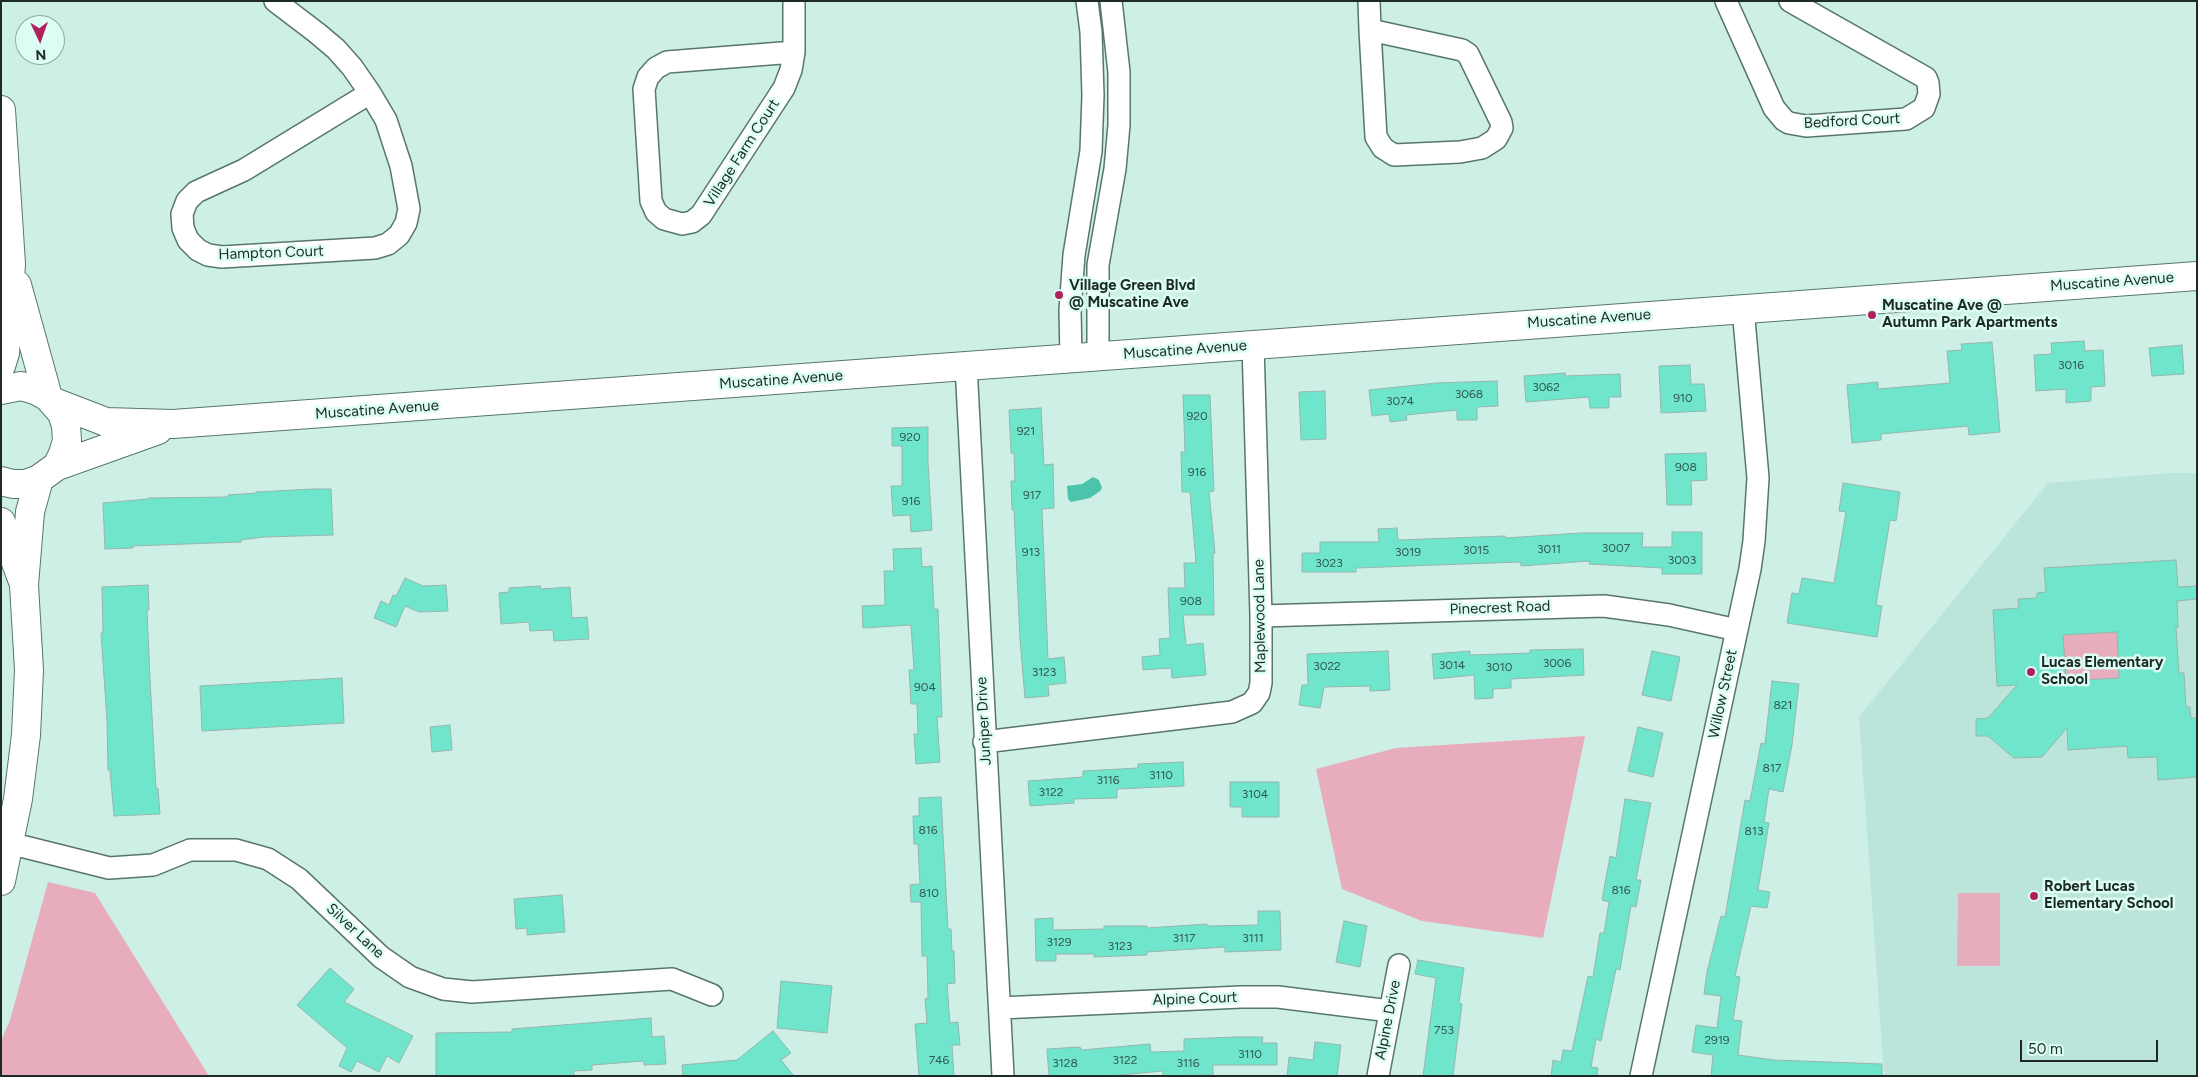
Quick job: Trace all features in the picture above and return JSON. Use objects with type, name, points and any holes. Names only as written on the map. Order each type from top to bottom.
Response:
[{"type":"main road","points":[[1,110],[11,264],[5,353],[1,366]]},
{"type":"main road","points":[[1,881],[18,800],[26,735],[29,670],[24,585],[30,512],[48,472],[64,454],[67,440],[66,426],[62,413],[51,399],[11,264]]},
{"type":"main road","name":"Muscatine Avenue","points":[[1,390],[21,386],[35,390],[51,399],[106,422],[173,424],[2197,276]]},
{"type":"main road","name":"Muscatine Avenue","points":[[1,481],[13,484],[26,484],[48,472],[173,424]]},
{"type":"main road","points":[[1,522],[24,585]]},
{"type":"street","name":"Hampton Court","points":[[275,1],[317,32],[336,49],[352,67],[370,93],[386,120],[401,166],[408,209],[406,223],[399,235],[388,244],[375,248],[222,257],[208,255],[198,250],[188,240],[183,228],[182,214],[187,201],[196,192],[244,170],[370,93]]},
{"type":"street","name":"Village Farm Court","points":[[794,1],[794,52],[791,70],[784,88],[701,215],[692,222],[682,224],[664,219],[656,212],[651,201],[644,89],[648,77],[656,68],[667,62],[794,52]]},
{"type":"street","points":[[1071,358],[1070,310],[1074,255],[1091,151],[1094,95],[1091,32],[1087,1]]},
{"type":"street","points":[[1098,356],[1098,265],[1115,169],[1119,125],[1119,72],[1111,1]]},
{"type":"street","points":[[1369,1],[1370,30],[1376,137],[1383,148],[1394,156],[1460,152],[1482,148],[1496,140],[1502,128],[1501,122],[1468,54],[1462,50],[1370,30]]},
{"type":"street","name":"Bedford Court","points":[[1726,1],[1774,108],[1789,123],[1806,126],[1906,119],[1924,108],[1929,94],[1926,78],[1790,1]]},
{"type":"street","name":"Willow Street","points":[[1641,1076],[1750,569],[1757,513],[1758,478],[1743,308]]},
{"type":"street","name":"Maplewood Lane","points":[[984,742],[1218,714],[1243,708],[1252,702],[1259,693],[1261,684],[1261,616],[1253,345]]},
{"type":"street","name":"Juniper Drive","points":[[966,366],[984,742],[1003,1076]]},
{"type":"street","name":"Pinecrest Road","points":[[1261,616],[1604,606],[1669,615],[1736,630]]},
{"type":"street","name":"Silver Lane","points":[[9,843],[109,868],[153,865],[190,850],[236,850],[268,860],[299,878],[381,957],[410,976],[443,989],[472,992],[672,979],[712,996]]},
{"type":"street","name":"Alpine Drive","points":[[1378,1076],[1399,965]]},
{"type":"street","name":"Alpine Court","points":[[1000,1008],[1278,997],[1390,1011]]},
{"type":"shaded area","name":"Robert Lucas Elementary School","points":[[2169,473],[2197,473],[2197,1076],[1884,1076],[1859,717],[2048,483]]},
{"type":"shaded area","points":[[1093,477],[1099,480],[1102,488],[1100,491],[1090,498],[1071,502],[1068,499],[1067,486],[1082,484]]},
{"type":"shaded area","points":[[2119,632],[2117,638],[2121,678],[2066,681],[2049,636]]},
{"type":"shaded area","points":[[1585,736],[1543,938],[1422,921],[1342,889],[1316,769],[1396,748]]},
{"type":"shaded area","points":[[48,882],[95,893],[209,1076],[1,1076],[1,1041],[10,1020]]},
{"type":"shaded area","points":[[1958,893],[2000,893],[2000,966],[1957,966]]},
{"type":"building","points":[[2084,341],[2085,351],[2103,350],[2105,386],[2091,387],[2091,401],[2066,403],[2066,389],[2036,391],[2034,355],[2052,354],[2051,343]]},
{"type":"building","points":[[1992,342],[2000,432],[1969,435],[1968,426],[1881,434],[1881,440],[1852,443],[1847,385],[1878,382],[1878,389],[1950,383],[1947,351],[1962,350],[1961,344]]},
{"type":"building","points":[[2182,345],[2184,374],[2152,376],[2149,348]]},
{"type":"building","points":[[1690,365],[1691,384],[1704,384],[1706,411],[1661,413],[1659,366]]},
{"type":"building","points":[[1565,373],[1565,376],[1620,374],[1621,397],[1609,397],[1609,408],[1590,408],[1589,397],[1526,402],[1524,376]]},
{"type":"building","points":[[1497,381],[1498,406],[1477,407],[1477,420],[1457,420],[1457,410],[1406,415],[1407,420],[1390,422],[1389,414],[1372,416],[1369,390],[1436,383]]},
{"type":"building","points":[[1325,391],[1326,439],[1301,440],[1299,392]]},
{"type":"building","points":[[1183,395],[1210,395],[1214,491],[1209,492],[1215,553],[1213,554],[1214,615],[1183,615],[1186,645],[1203,643],[1206,675],[1172,678],[1171,668],[1143,670],[1142,657],[1160,655],[1159,639],[1170,638],[1168,588],[1185,588],[1184,563],[1196,563],[1190,492],[1182,492],[1181,452],[1185,452]]},
{"type":"building","points":[[1041,408],[1044,465],[1053,464],[1054,508],[1042,509],[1048,659],[1064,657],[1066,683],[1048,685],[1049,696],[1025,698],[1020,639],[1014,510],[1012,510],[1011,481],[1015,481],[1014,453],[1011,453],[1009,410]]},
{"type":"building","points":[[928,427],[932,530],[911,532],[910,515],[893,516],[891,486],[902,486],[902,446],[892,446],[892,428]]},
{"type":"building","points":[[1706,453],[1707,480],[1691,481],[1692,505],[1667,505],[1665,454]]},
{"type":"building","points":[[1843,483],[1900,492],[1896,521],[1890,520],[1876,605],[1882,606],[1877,637],[1787,623],[1792,593],[1799,594],[1802,578],[1834,583],[1846,512],[1839,511]]},
{"type":"building","points":[[331,489],[333,535],[264,537],[241,540],[241,542],[132,546],[133,548],[105,549],[103,503],[148,498],[228,497],[228,495],[256,492]]},
{"type":"building","points":[[1397,528],[1398,540],[1505,536],[1505,538],[1581,533],[1643,533],[1642,547],[1672,547],[1672,532],[1702,532],[1702,574],[1662,574],[1662,568],[1589,564],[1590,561],[1521,566],[1521,562],[1356,568],[1356,572],[1302,572],[1302,553],[1320,553],[1320,542],[1379,542],[1378,529]]},
{"type":"building","points":[[921,548],[922,567],[932,566],[934,609],[938,609],[942,717],[937,717],[940,762],[916,764],[914,734],[918,734],[917,704],[911,704],[909,670],[914,670],[911,625],[863,628],[862,606],[885,605],[884,571],[894,571],[893,549]]},
{"type":"building","name":"Lucas Elementary School","points":[[2176,560],[2178,587],[2197,586],[2197,599],[2177,601],[2178,627],[2176,627],[2179,673],[2184,673],[2186,707],[2190,707],[2191,718],[2197,718],[2197,777],[2158,780],[2157,757],[2128,758],[2127,746],[2068,750],[2067,728],[2042,757],[2014,758],[1988,736],[1976,736],[1976,719],[1988,718],[2017,685],[1997,686],[1993,610],[2019,608],[2018,599],[2037,598],[2037,593],[2046,592],[2044,568]],"holes":[[[2117,632],[2119,678],[2066,681],[2063,635]]]},
{"type":"building","points":[[405,578],[423,586],[446,585],[448,611],[419,612],[405,606],[396,627],[374,618],[381,601],[389,605],[393,595],[396,596]]},
{"type":"building","points":[[148,585],[149,610],[147,610],[150,679],[156,789],[158,788],[160,814],[114,816],[110,770],[108,770],[107,720],[101,633],[103,633],[102,587]]},
{"type":"building","points":[[540,586],[541,589],[570,587],[572,618],[587,617],[589,639],[554,641],[553,630],[530,631],[529,622],[501,624],[499,593],[509,592],[509,588]]},
{"type":"building","points":[[1583,649],[1584,675],[1511,679],[1511,688],[1493,689],[1493,698],[1475,699],[1474,675],[1434,679],[1432,654],[1470,651],[1470,655],[1530,653],[1530,650]]},
{"type":"building","points":[[1388,651],[1390,690],[1370,691],[1370,686],[1324,687],[1320,708],[1299,705],[1302,685],[1308,685],[1307,654]]},
{"type":"building","points":[[1652,651],[1680,657],[1671,701],[1642,695]]},
{"type":"building","points":[[342,678],[344,723],[202,731],[200,686]]},
{"type":"building","points":[[1772,681],[1799,684],[1792,745],[1783,792],[1769,789],[1764,822],[1769,823],[1758,890],[1770,892],[1767,908],[1751,906],[1735,976],[1740,977],[1733,1020],[1742,1021],[1738,1055],[1774,1060],[1882,1064],[1882,1076],[1711,1076],[1713,1055],[1692,1052],[1696,1025],[1717,1028],[1721,996],[1704,994],[1707,972],[1721,916],[1725,917],[1745,800],[1750,801],[1761,743],[1765,744]]},
{"type":"building","points":[[450,725],[452,750],[432,752],[430,727]]},
{"type":"building","points":[[1638,727],[1663,733],[1653,777],[1628,771]]},
{"type":"building","points":[[1183,762],[1184,786],[1117,789],[1117,798],[1074,799],[1074,803],[1030,806],[1028,781],[1083,777],[1083,771],[1138,768],[1138,764]]},
{"type":"building","points":[[1230,782],[1279,782],[1279,817],[1242,817],[1242,807],[1230,807]]},
{"type":"building","points":[[941,797],[948,929],[951,929],[952,951],[954,951],[955,983],[947,984],[950,1023],[958,1022],[960,1045],[952,1045],[954,1076],[919,1076],[915,1024],[927,1023],[925,999],[928,998],[927,956],[922,956],[921,902],[911,902],[910,885],[920,884],[918,844],[914,844],[913,816],[919,816],[919,798]]},
{"type":"building","points":[[1625,799],[1651,803],[1636,880],[1641,880],[1636,907],[1631,906],[1620,970],[1616,969],[1601,1041],[1596,1039],[1591,1067],[1598,1068],[1597,1076],[1551,1076],[1553,1060],[1561,1062],[1563,1050],[1572,1051],[1588,976],[1593,977],[1600,933],[1604,933],[1609,902],[1602,900],[1610,856],[1616,858]]},
{"type":"building","points":[[562,895],[565,932],[527,935],[527,928],[516,929],[514,899]]},
{"type":"building","points":[[1258,911],[1280,911],[1281,950],[1225,952],[1225,947],[1147,952],[1147,955],[1094,957],[1094,954],[1056,954],[1056,961],[1036,961],[1035,919],[1053,918],[1053,930],[1104,929],[1104,926],[1147,926],[1147,928],[1207,924],[1207,926],[1258,925]]},
{"type":"building","points":[[1344,921],[1367,926],[1360,967],[1336,962]]},
{"type":"building","points":[[1418,960],[1464,968],[1459,1003],[1462,1004],[1453,1076],[1423,1076],[1436,978],[1415,974]]},
{"type":"building","points":[[330,968],[354,989],[344,1002],[413,1036],[399,1063],[387,1056],[379,1072],[357,1061],[351,1072],[339,1066],[347,1048],[297,1005]]},
{"type":"building","points":[[781,981],[832,986],[827,1033],[777,1028]]},
{"type":"building","points":[[651,1018],[652,1037],[664,1036],[666,1064],[644,1065],[644,1061],[592,1065],[592,1070],[574,1071],[574,1076],[436,1076],[436,1033],[512,1032],[512,1029]]},
{"type":"building","points":[[773,1031],[791,1053],[781,1060],[794,1076],[683,1076],[682,1065],[737,1060]]},
{"type":"building","points":[[1263,1037],[1262,1043],[1277,1043],[1277,1065],[1213,1065],[1213,1075],[1163,1076],[1163,1071],[1109,1076],[1049,1076],[1047,1049],[1080,1047],[1081,1050],[1150,1044],[1151,1052],[1184,1051],[1184,1039]]},
{"type":"building","points":[[1315,1042],[1341,1045],[1337,1076],[1287,1076],[1289,1057],[1313,1060]]},
{"type":"place","name":"Village Green Blvd @ Muscatine Ave","points":[[1059,295]]},
{"type":"place","name":"Muscatine Ave @ Autumn Park Apartments","points":[[1872,315]]},
{"type":"place","name":"Lucas Elementary School","points":[[2031,672]]},
{"type":"place","name":"Robert Lucas Elementary School","points":[[2034,896]]}]
